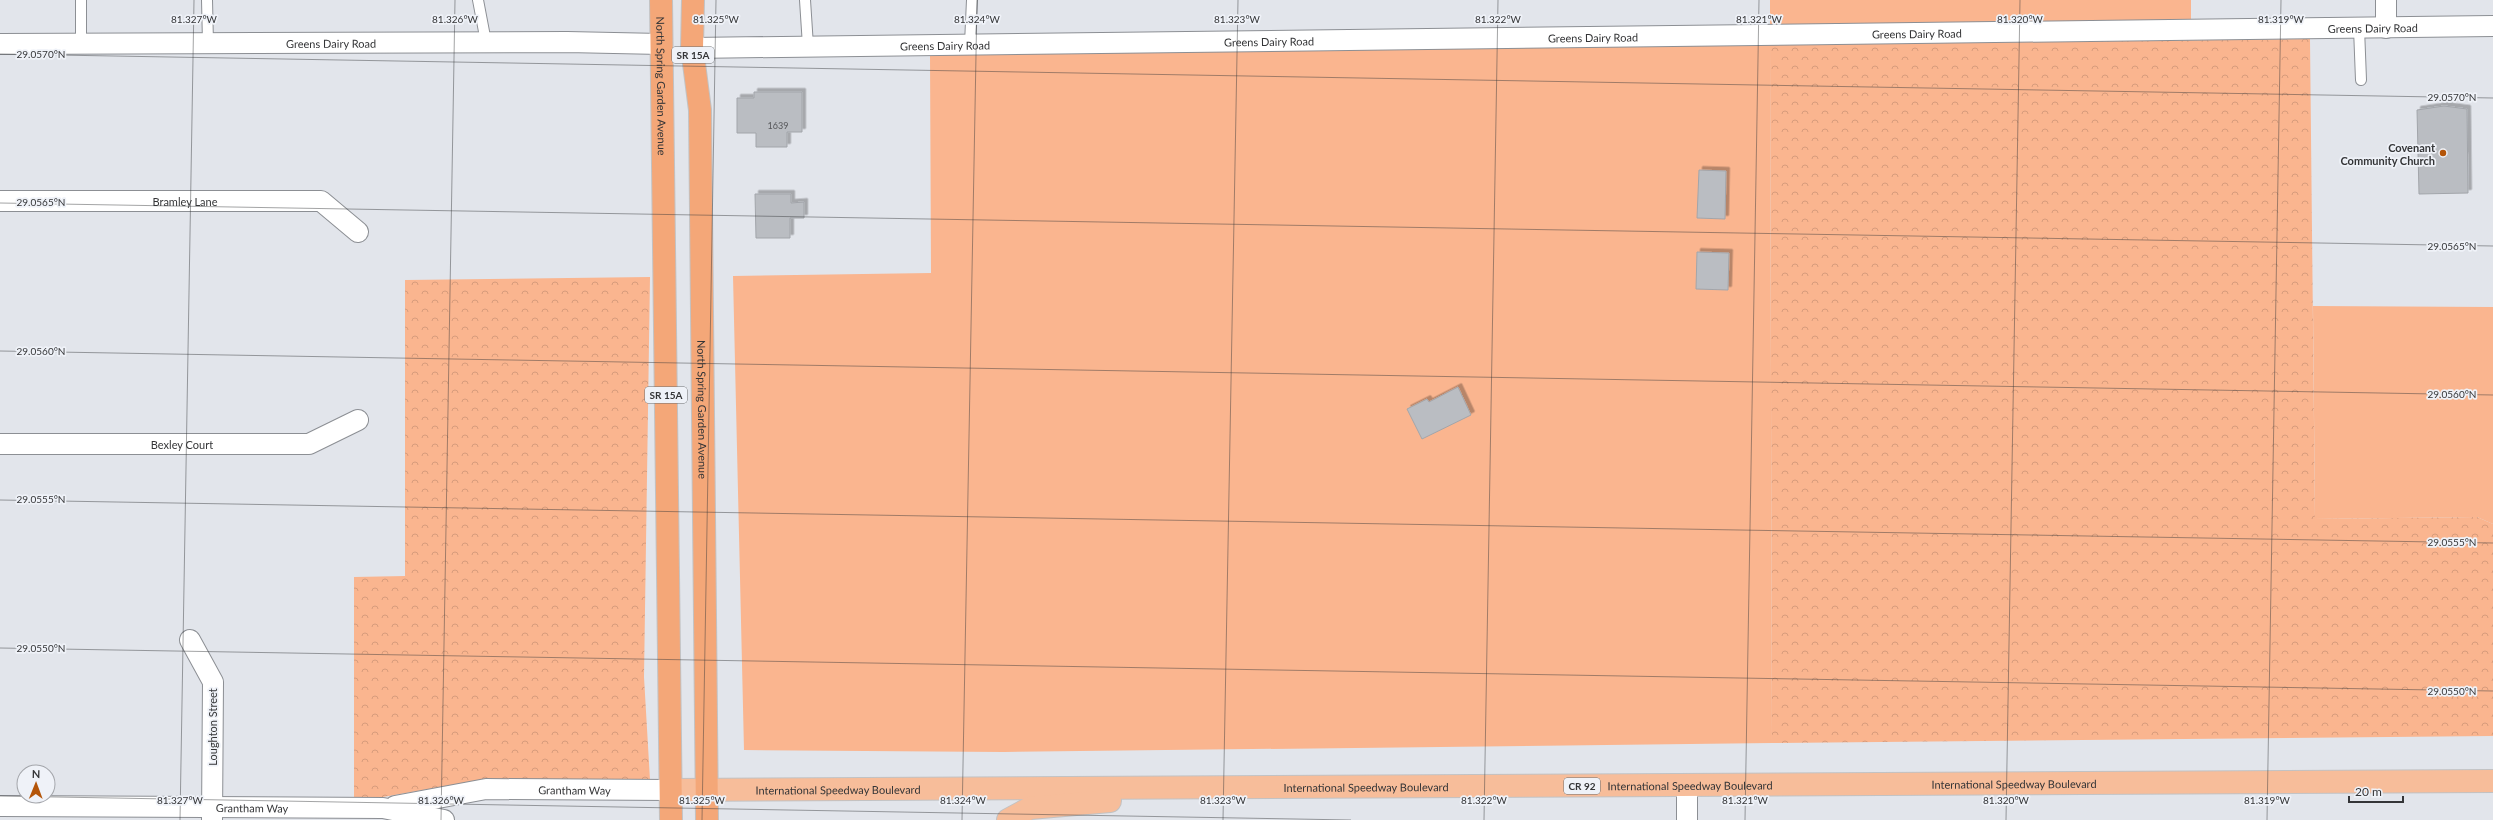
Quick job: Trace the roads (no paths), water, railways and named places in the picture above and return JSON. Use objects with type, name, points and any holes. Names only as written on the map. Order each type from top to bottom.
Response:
[{"type":"highway","name":"North Spring Garden Avenue","points":[[661,0],[671,820]]},
{"type":"highway","points":[[673,0],[690,31],[692,48]]},
{"type":"highway","name":"North Spring Garden Avenue","points":[[693,0],[692,48],[700,110],[707,820]]},
{"type":"highway","points":[[661,44],[683,71],[700,110]]},
{"type":"main road","name":"International Speedway Boulevard","points":[[670,790],[2493,781]]},
{"type":"main road","points":[[1008,820],[1030,808],[1266,787]]},
{"type":"street","points":[[2386,0],[2386,28]]},
{"type":"street","name":"Greens Dairy Road","points":[[692,48],[2493,26]]},
{"type":"street","name":"Greens Dairy Road","points":[[0,44],[486,42],[661,44]]},
{"type":"street","name":"Bramley Lane","points":[[0,201],[321,201],[358,232]]},
{"type":"street","name":"Bexley Court","points":[[0,444],[308,444],[358,420]]},
{"type":"street","name":"Loughton Street","points":[[190,640],[212,682],[212,813]]},
{"type":"street","points":[[1687,785],[1687,820]]},
{"type":"street","name":"Grantham Way","points":[[376,812],[486,790],[670,790]]},
{"type":"street","name":"Grantham Way","points":[[0,806],[212,813],[376,812],[444,820]]},
{"type":"lane","points":[[81,0],[81,44]]},
{"type":"lane","points":[[207,0],[208,43]]},
{"type":"lane","points":[[478,0],[486,42]]},
{"type":"lane","points":[[805,0],[808,46]]},
{"type":"lane","points":[[970,44],[972,0]]},
{"type":"lane","points":[[2359,28],[2361,80]]},
{"type":"place","name":"Covenant Community Church","points":[[2443,153]]}]
